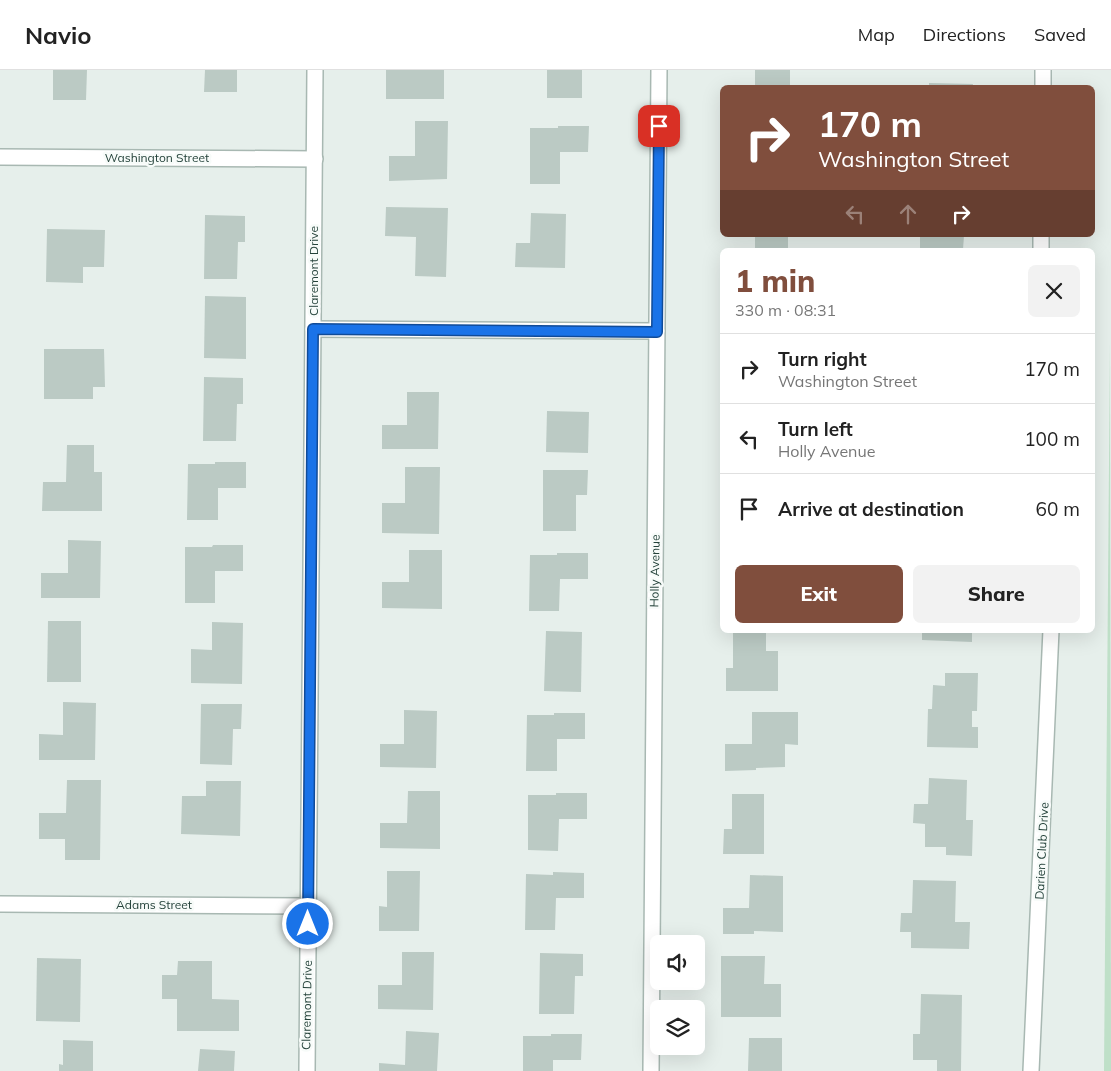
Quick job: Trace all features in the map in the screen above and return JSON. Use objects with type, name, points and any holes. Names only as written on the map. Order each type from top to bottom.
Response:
[{"type":"street","name":"Claremont Drive","points":[[307,1071],[315,70]]},
{"type":"street","name":"Holly Avenue","points":[[651,1071],[660,70]]},
{"type":"street","points":[[1043,70],[1043,85]]},
{"type":"street","name":"Washington Street","points":[[0,157],[314,159]]},
{"type":"street","points":[[313,329],[657,332]]},
{"type":"street","name":"Darien Club Drive","points":[[1032,1071],[1051,633]]},
{"type":"street","name":"Adams Street","points":[[0,904],[308,906]]},
{"type":"green space","points":[[1110,342],[1111,1071],[1104,1071]]},
{"type":"building","points":[[53,70],[87,70],[86,100],[53,100]]},
{"type":"building","points":[[205,70],[237,70],[237,92],[204,92]]},
{"type":"building","points":[[386,70],[444,70],[444,99],[386,99]]},
{"type":"building","points":[[547,70],[582,70],[582,98],[547,98]]},
{"type":"building","points":[[755,70],[790,70],[790,85],[755,85]]},
{"type":"building","points":[[929,83],[973,84],[973,85],[929,85]]},
{"type":"building","points":[[415,121],[448,121],[447,179],[389,181],[389,156],[415,156]]},
{"type":"building","points":[[558,126],[589,126],[588,152],[560,152],[560,184],[530,184],[530,128],[558,128]]},
{"type":"building","points":[[386,207],[448,208],[446,277],[415,276],[416,237],[385,236]]},
{"type":"building","points":[[531,213],[566,214],[565,268],[515,267],[516,243],[530,243]]},
{"type":"building","points":[[205,215],[245,216],[245,242],[238,242],[237,279],[204,279]]},
{"type":"building","points":[[47,229],[105,230],[104,267],[83,267],[83,283],[46,282]]},
{"type":"building","points":[[755,237],[788,237],[788,248],[755,248]]},
{"type":"building","points":[[920,237],[964,237],[963,248],[920,248]]},
{"type":"building","points":[[205,296],[246,297],[246,359],[204,358]]},
{"type":"building","points":[[44,349],[104,349],[105,387],[93,387],[93,399],[44,399]]},
{"type":"building","points":[[204,377],[243,378],[243,404],[237,404],[236,441],[203,441]]},
{"type":"building","points":[[407,392],[439,392],[438,449],[382,449],[382,425],[407,425]]},
{"type":"building","points":[[547,411],[589,412],[588,453],[546,452]]},
{"type":"building","points":[[67,445],[94,445],[94,472],[102,472],[102,511],[42,511],[43,482],[66,482]]},
{"type":"building","points":[[215,462],[246,462],[246,488],[218,488],[218,520],[187,520],[188,464],[215,464]]},
{"type":"building","points":[[405,467],[440,467],[439,534],[382,533],[382,503],[405,503]]},
{"type":"building","points":[[543,470],[588,470],[587,495],[576,495],[576,531],[543,531]]},
{"type":"building","points":[[68,540],[101,541],[100,598],[41,598],[41,573],[68,573]]},
{"type":"building","points":[[213,545],[243,545],[243,571],[215,571],[215,603],[185,603],[185,547],[212,547]]},
{"type":"building","points":[[409,550],[442,550],[442,609],[382,608],[382,582],[409,582]]},
{"type":"building","points":[[557,553],[588,553],[588,579],[560,579],[559,611],[529,611],[530,555],[557,555]]},
{"type":"building","points":[[48,621],[81,621],[81,682],[47,682]]},
{"type":"building","points":[[212,622],[243,623],[242,684],[191,683],[191,649],[212,650]]},
{"type":"building","points":[[546,631],[582,632],[581,692],[544,691]]},
{"type":"building","points":[[733,633],[766,633],[766,651],[778,651],[778,691],[726,691],[726,668],[733,668]]},
{"type":"building","points":[[922,633],[972,633],[972,642],[922,640]]},
{"type":"building","points":[[945,673],[978,673],[977,711],[972,711],[972,727],[978,727],[978,748],[927,747],[928,709],[932,709],[933,685],[945,686]]},
{"type":"building","points":[[63,702],[96,703],[95,760],[39,760],[39,734],[63,735]]},
{"type":"building","points":[[201,704],[242,704],[241,729],[233,729],[232,765],[200,764]]},
{"type":"building","points":[[404,710],[437,711],[436,768],[380,767],[380,744],[404,744]]},
{"type":"building","points":[[752,712],[798,712],[798,745],[785,744],[785,767],[725,771],[725,744],[752,744]]},
{"type":"building","points":[[554,713],[585,713],[585,739],[557,739],[557,771],[526,771],[527,715],[554,715]]},
{"type":"building","points":[[929,778],[967,780],[966,820],[973,820],[972,856],[946,855],[946,847],[925,847],[925,824],[913,823],[914,804],[928,804]]},
{"type":"building","points":[[67,780],[101,780],[100,860],[65,860],[65,839],[39,839],[39,813],[66,813]]},
{"type":"building","points":[[206,781],[241,781],[240,836],[181,834],[182,796],[206,796]]},
{"type":"building","points":[[408,791],[440,791],[440,849],[380,848],[380,823],[407,823]]},
{"type":"building","points":[[556,793],[587,793],[587,819],[559,819],[558,851],[528,850],[528,795],[556,795]]},
{"type":"building","points":[[732,794],[764,794],[764,854],[723,854],[724,829],[732,829]]},
{"type":"building","points":[[387,871],[420,871],[419,931],[379,931],[379,906],[387,907]]},
{"type":"building","points":[[553,872],[584,873],[584,898],[556,898],[555,930],[525,930],[526,874],[553,875]]},
{"type":"building","points":[[750,875],[783,876],[783,932],[754,931],[754,934],[723,934],[723,908],[749,908]]},
{"type":"building","points":[[913,880],[956,881],[955,922],[970,922],[969,949],[911,948],[911,932],[900,932],[901,913],[912,913]]},
{"type":"building","points":[[402,952],[434,952],[433,1010],[378,1009],[378,985],[402,985]]},
{"type":"building","points":[[540,953],[583,954],[583,976],[575,976],[574,1014],[539,1014]]},
{"type":"building","points":[[721,956],[765,956],[764,984],[781,984],[781,1017],[721,1017]]},
{"type":"building","points":[[37,958],[81,959],[80,1022],[36,1021]]},
{"type":"building","points":[[178,961],[212,961],[212,999],[239,1000],[239,1031],[177,1031],[177,999],[162,999],[162,975],[177,975]]},
{"type":"building","points":[[921,994],[962,995],[961,1071],[937,1071],[937,1060],[913,1060],[913,1034],[920,1034]]},
{"type":"building","points":[[406,1031],[439,1033],[437,1071],[379,1071],[379,1063],[405,1065]]},
{"type":"building","points":[[551,1034],[582,1034],[581,1060],[553,1060],[553,1071],[523,1071],[523,1036],[551,1036]]},
{"type":"building","points":[[749,1038],[782,1038],[782,1071],[748,1071]]},
{"type":"building","points":[[63,1040],[93,1041],[93,1071],[59,1071],[59,1064],[63,1065]]},
{"type":"building","points":[[200,1049],[235,1051],[234,1071],[198,1071]]},
{"type":"route","points":[[308,924],[313,329],[657,332],[659,126]]}]
